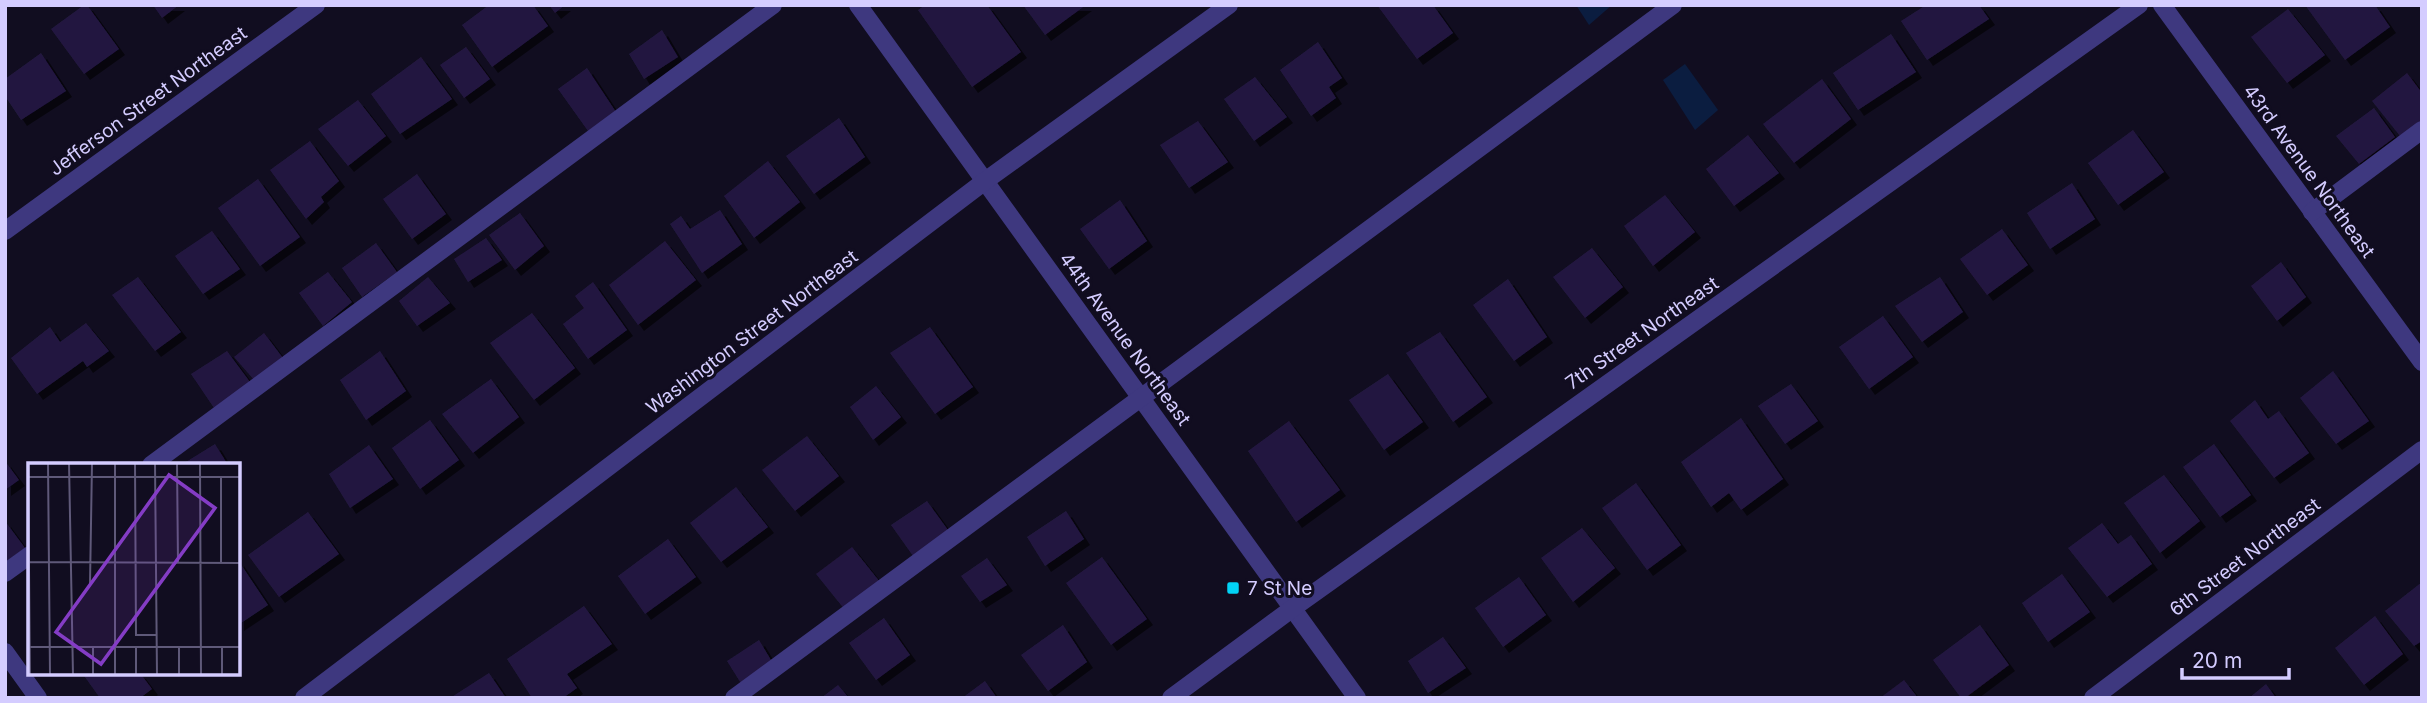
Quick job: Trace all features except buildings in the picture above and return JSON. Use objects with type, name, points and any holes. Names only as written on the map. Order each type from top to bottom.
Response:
[{"type":"street","name":"Jefferson Street Northeast","points":[[5,231],[316,5]]},
{"type":"street","points":[[154,463],[773,5]]},
{"type":"street","name":"44th Avenue Northeast","points":[[858,5],[1357,698]]},
{"type":"street","name":"Washington Street Northeast","points":[[304,698],[985,181],[1228,5]]},
{"type":"street","points":[[734,698],[1673,5]]},
{"type":"street","name":"7th Street Northeast","points":[[1171,698],[1293,608],[2139,5]]},
{"type":"street","name":"43rd Avenue Northeast","points":[[2162,5],[2422,362]]},
{"type":"street","points":[[2312,212],[2422,130]]},
{"type":"street","name":"6th Street Northeast","points":[[2094,698],[2422,450]]},
{"type":"street","points":[[5,573],[28,556]]},
{"type":"street","points":[[5,652],[38,698]]},
{"type":"water","points":[[1576,5],[1612,5],[1589,25]]},
{"type":"water","points":[[1685,64],[1718,110],[1695,130],[1663,80]]},
{"type":"place","name":"7 St Ne","points":[[1233,588]]}]
